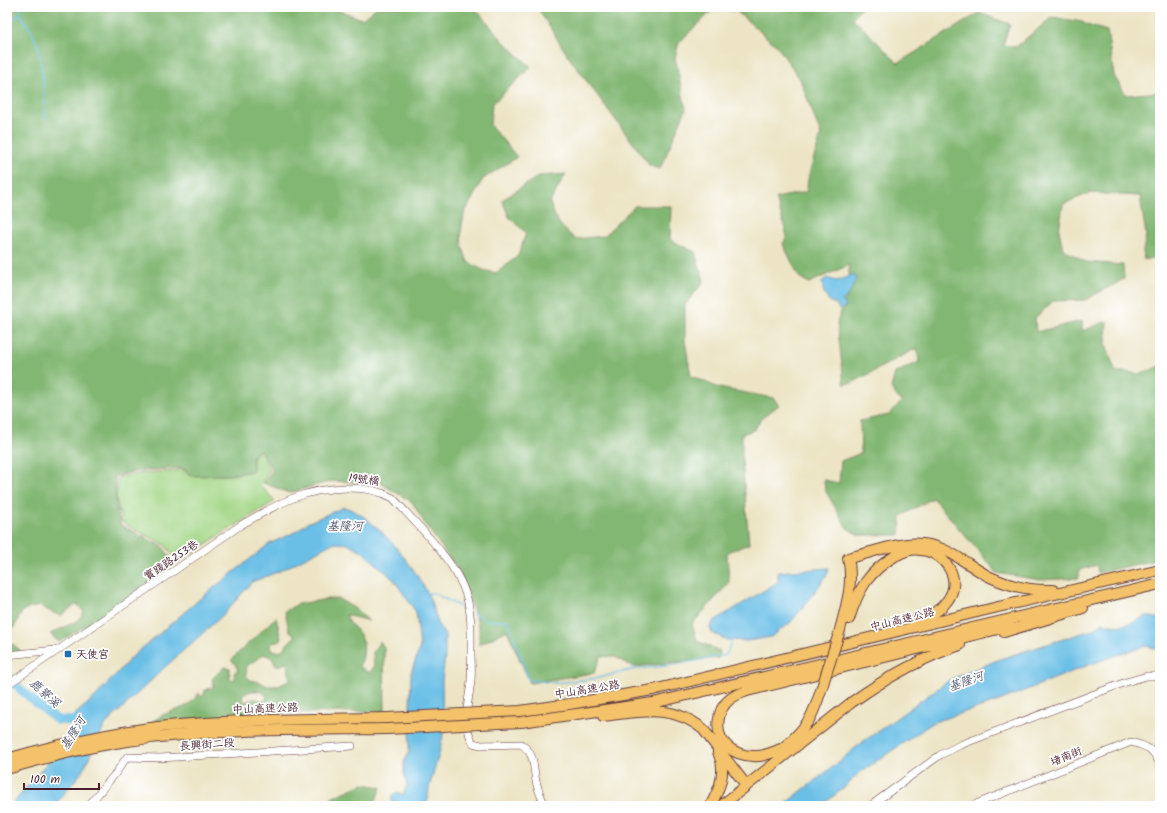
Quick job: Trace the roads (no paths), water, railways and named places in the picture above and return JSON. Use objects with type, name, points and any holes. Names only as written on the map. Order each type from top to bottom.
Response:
[{"type":"highway","points":[[711,806],[806,735],[812,726],[821,708],[825,684],[842,631],[850,587],[851,573],[848,558],[897,546],[923,544],[949,551],[988,575],[1007,584],[1038,590],[1057,590],[1130,574],[1158,571]]},
{"type":"highway","points":[[842,631],[866,580],[874,570],[904,551],[920,549],[934,553],[944,561],[950,568],[954,584],[948,601],[929,617],[880,632],[864,640]]},
{"type":"highway","name":"中山高速公路","points":[[10,758],[104,736],[156,727],[283,719],[388,718],[479,713],[569,704],[653,690],[998,607],[1158,571]]},
{"type":"highway","name":"中山高速公路","points":[[7,769],[59,754],[155,738],[282,730],[388,730],[521,722],[653,703],[1160,584]]},
{"type":"highway","points":[[1083,608],[1020,628],[982,637],[924,659],[895,674],[852,702],[785,751],[754,756],[743,754],[734,751],[727,746],[720,733],[719,717],[722,708],[731,698],[747,691],[1083,608],[1160,589]]},
{"type":"highway","points":[[521,722],[570,720],[644,711],[660,711],[684,717],[703,729],[744,782]]},
{"type":"highway","points":[[711,806],[720,786],[722,776],[720,756],[712,742]]},
{"type":"highway","points":[[721,806],[744,782]]},
{"type":"street","name":"19號橋","points":[[332,488],[361,488],[383,492],[393,498],[447,558],[458,576],[466,594],[470,613],[471,680],[466,710],[469,735],[473,743],[481,745],[521,744],[526,748],[530,752],[537,787],[545,806]]},
{"type":"street","name":"實踐路253巷","points":[[7,685],[241,525],[270,508],[299,495],[318,489],[332,488]]},
{"type":"street","points":[[7,655],[57,650]]},
{"type":"street","points":[[41,652],[45,656],[42,661]]},
{"type":"street","points":[[870,806],[940,755],[960,745],[1126,682],[1147,676],[1160,676]]},
{"type":"street","name":"堵南街","points":[[971,806],[1131,742],[1148,747],[1155,754],[1160,765]]},
{"type":"street","name":"長興街二段","points":[[88,806],[112,778],[127,756],[160,758],[352,746]]},
{"type":"water","points":[[854,274],[856,279],[850,293],[843,300],[846,307],[839,310],[837,305],[830,301],[826,296],[823,290],[822,282],[826,278],[837,281]]},
{"type":"water","name":"基隆河","points":[[344,507],[356,512],[391,541],[426,590],[437,619],[437,623],[445,635],[445,657],[442,681],[443,735],[429,788],[427,806],[392,806],[392,795],[397,792],[403,795],[407,785],[404,774],[404,762],[409,752],[411,673],[420,647],[416,612],[394,580],[362,551],[349,544],[333,543],[282,570],[252,582],[224,614],[165,667],[105,725],[82,772],[54,806],[11,806],[78,726],[71,718],[95,697],[132,657],[201,598],[269,544],[295,532],[307,523]]},
{"type":"water","points":[[829,568],[826,577],[791,622],[771,637],[747,641],[727,640],[712,633],[710,627],[714,621],[778,582],[778,572]]},
{"type":"water","name":"基隆河","points":[[1146,616],[1160,619],[1160,649],[1145,646],[1091,664],[999,701],[934,722],[859,773],[845,787],[821,806],[782,806],[861,743],[951,679],[1000,659],[1092,630],[1103,623],[1120,626]]},
{"type":"waterway","points":[[7,24],[20,14],[21,7]]},
{"type":"waterway","points":[[20,14],[31,30],[39,48],[46,119]]},
{"type":"waterway","points":[[427,593],[433,593],[467,610]]},
{"type":"waterway","points":[[473,613],[490,621],[508,620],[529,680],[556,683],[598,678],[635,669],[674,665],[726,655],[732,640]]},
{"type":"waterway","name":"鹿寮溪","points":[[7,675],[20,689],[57,720],[84,721]]},
{"type":"place","name":"天使宮","points":[[68,654]]}]
